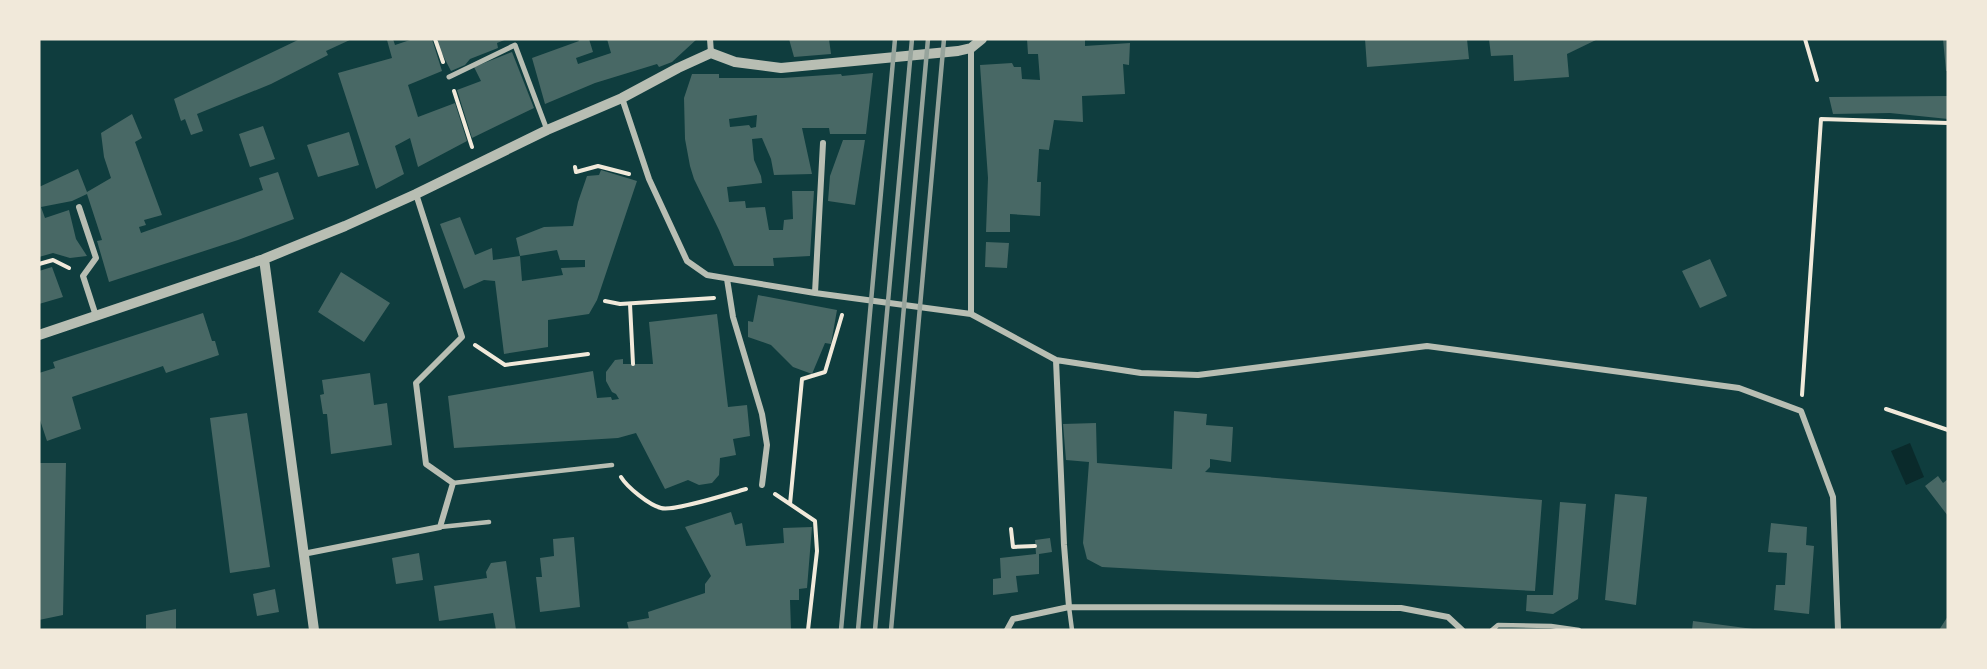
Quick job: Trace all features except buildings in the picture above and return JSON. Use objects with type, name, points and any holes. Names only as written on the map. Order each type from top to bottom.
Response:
[{"type":"street","points":[[710,39],[711,53]]},
{"type":"street","points":[[39,334],[264,259],[345,226],[417,194],[547,130],[622,98],[711,53],[735,63],[781,68],[958,51],[971,48],[982,39]]},
{"type":"street","points":[[449,76],[515,45],[547,130]]},
{"type":"street","points":[[971,48],[971,314]]},
{"type":"street","points":[[622,98],[649,178],[687,261],[707,275],[815,293],[971,314],[1056,360],[1141,374],[1198,375],[1427,346],[1739,388],[1801,411],[1833,497],[1838,630]]},
{"type":"street","points":[[815,293],[823,143]]},
{"type":"street","points":[[303,554],[440,527],[453,483],[426,464],[416,383],[462,337],[417,194]]},
{"type":"street","points":[[79,207],[96,258],[83,276],[96,316]]},
{"type":"street","points":[[264,259],[314,630]]},
{"type":"street","points":[[727,279],[733,317],[764,424],[767,445],[762,485]]},
{"type":"street","points":[[1056,360],[1069,607]]},
{"type":"street","points":[[1007,630],[1013,619],[1069,607],[1401,608],[1448,617],[1462,630]]},
{"type":"lane","points":[[453,483],[612,465]]},
{"type":"lane","points":[[440,527],[489,522]]},
{"type":"lane","points":[[1069,607],[1072,630]]},
{"type":"lane","points":[[1492,630],[1498,625],[1509,625],[1551,626],[1579,630]]},
{"type":"path","points":[[435,39],[477,165]]},
{"type":"path","points":[[1805,39],[1817,81]]},
{"type":"path","points":[[1801,411],[1821,119],[1948,123]]},
{"type":"path","points":[[575,167],[576,172],[598,166],[631,175]]},
{"type":"path","points":[[39,264],[53,260],[83,276]]},
{"type":"path","points":[[605,301],[630,304],[730,296]]},
{"type":"path","points":[[790,504],[802,379],[825,372],[847,297]]},
{"type":"path","points":[[630,304],[633,364]]},
{"type":"path","points":[[462,337],[505,365],[588,354]]},
{"type":"path","points":[[1886,409],[1948,430]]},
{"type":"path","points":[[612,465],[626,485],[660,508],[675,507],[762,485],[815,522],[817,550],[808,630]]},
{"type":"path","points":[[1011,529],[1013,547],[1035,546]]},
{"type":"water","points":[[1910,443],[1924,477],[1906,485],[1891,451]]},
{"type":"railway","points":[[841,630],[895,39]]},
{"type":"railway","points":[[858,630],[912,39]]},
{"type":"railway","points":[[875,630],[928,39]]},
{"type":"railway","points":[[891,630],[944,39]]}]
